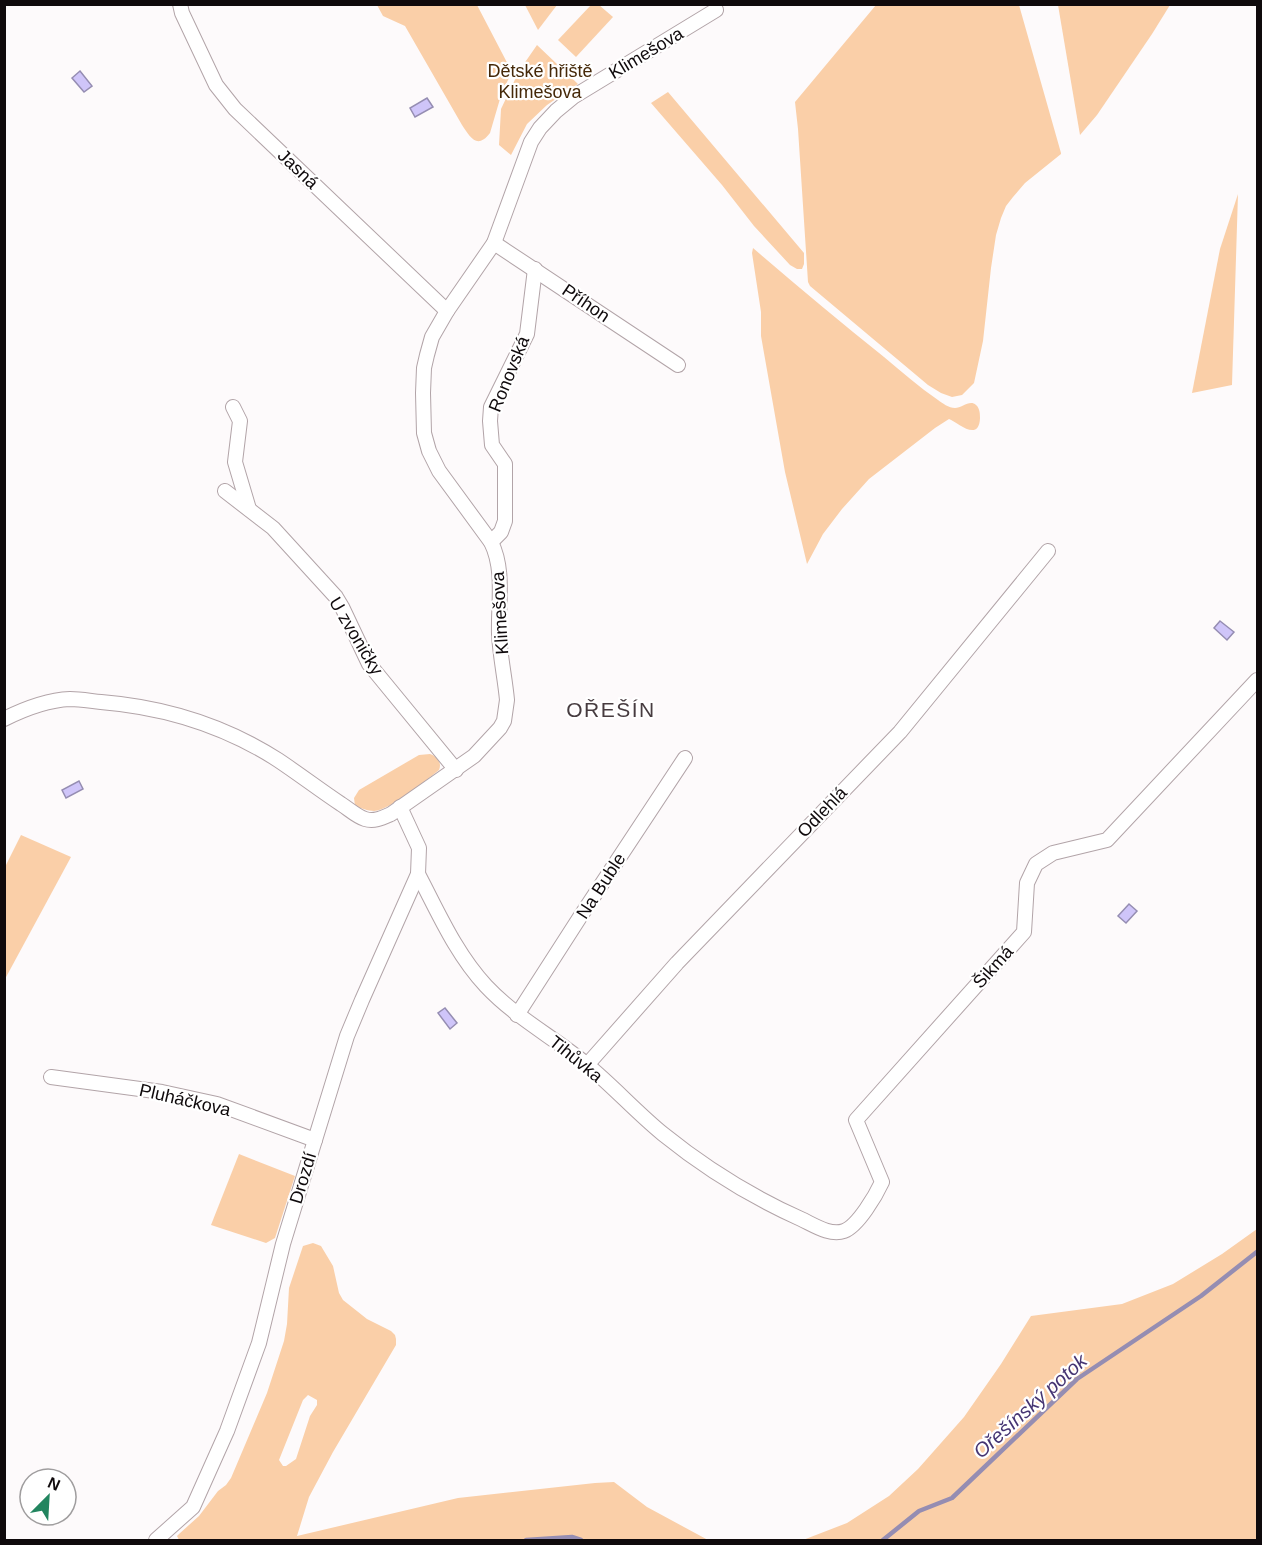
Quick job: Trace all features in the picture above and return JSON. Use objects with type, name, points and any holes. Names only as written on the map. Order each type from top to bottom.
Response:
[{"type":"street","name":"Jasná","points":[[180,4],[216,86],[235,109],[447,311]]},
{"type":"street","name":"Klimešova","points":[[4,719],[43,704],[69,699],[124,704],[176,715],[204,724],[250,745],[277,760],[368,820],[379,819],[391,814],[474,756],[500,728],[507,709],[500,636],[499,570],[491,542],[439,471],[429,451],[424,433],[423,393],[424,368],[432,337],[494,243],[531,142],[540,128],[573,97],[716,10]]},
{"type":"street","name":"Příhon","points":[[494,243],[678,365]]},
{"type":"street","name":"Ronovská","points":[[491,542],[501,532],[505,521],[505,464],[492,445],[491,407],[526,334],[536,269]]},
{"type":"street","points":[[233,407],[240,421],[235,462],[249,509]]},
{"type":"street","name":"U zvoničky","points":[[225,491],[273,528],[336,597],[369,664],[456,770]]},
{"type":"street","name":"Odlehlá","points":[[587,1065],[677,963],[900,732],[1048,551]]},
{"type":"street","name":"Šikmá","points":[[773,1206],[835,1233],[850,1228],[855,1223],[874,1198],[882,1182],[856,1120],[1024,932],[1027,883],[1036,864],[1053,853],[1107,840],[1257,680]]},
{"type":"street","name":"Na Buble","points":[[517,1015],[685,758]]},
{"type":"street","name":"Drozdí","points":[[156,1540],[193,1507],[227,1431],[258,1342],[283,1244],[347,1036],[418,874],[419,848],[400,807]]},
{"type":"street","name":"Tihůvka","points":[[418,874],[441,919],[465,957],[484,984],[517,1015],[587,1065],[663,1134],[712,1170],[773,1206]]},
{"type":"street","name":"Pluháčkova","points":[[51,1077],[162,1092],[217,1104],[315,1140]]},
{"type":"green space","points":[[377,5],[477,5],[512,72],[502,92],[490,133],[485,138],[478,141],[468,134],[405,26],[383,16]]},
{"type":"green space","points":[[525,5],[557,5],[538,30]]},
{"type":"green space","points":[[591,5],[599,5],[613,17],[576,57],[558,40]]},
{"type":"green space","points":[[876,5],[1019,5],[1061,153],[1025,183],[1006,206],[1001,218],[996,235],[983,341],[974,383],[962,395],[952,397],[928,385],[808,282],[795,102]]},
{"type":"green space","points":[[1058,5],[1170,5],[1097,115],[1080,135]]},
{"type":"green space","name":"Dětské hřiště Klimešova","points":[[537,45],[578,84],[547,105],[527,124],[511,155],[499,145],[501,109],[519,71]]},
{"type":"green space","points":[[668,92],[804,253],[802,269],[790,265],[754,226],[651,103]]},
{"type":"green space","points":[[1238,194],[1232,385],[1192,393],[1220,249]]},
{"type":"green space","points":[[753,248],[931,395],[953,408],[974,403],[979,412],[979,425],[976,429],[967,429],[949,419],[869,479],[823,534],[807,564],[785,472],[761,336],[761,312]]},
{"type":"green space","points":[[430,754],[439,761],[439,770],[407,794],[389,806],[374,811],[355,806],[354,798],[359,790],[419,755]]},
{"type":"green space","points":[[21,835],[71,857],[5,979],[5,867]]},
{"type":"green space","points":[[239,1154],[295,1176],[275,1238],[266,1243],[211,1225]]},
{"type":"green space","points":[[1257,1229],[1257,1540],[803,1540],[847,1523],[889,1496],[918,1469],[964,1417],[1031,1316],[1122,1304],[1173,1284]]},
{"type":"green space","points":[[313,1243],[321,1246],[333,1266],[339,1293],[343,1300],[367,1319],[391,1331],[395,1335],[396,1345],[309,1497],[297,1536],[458,1498],[614,1482],[647,1507],[708,1540],[179,1540],[177,1536],[199,1516],[231,1478],[267,1393],[284,1341],[289,1288],[303,1246]],"holes":[[[308,1395],[317,1400],[296,1459],[283,1466],[279,1460],[303,1400]]]},
{"type":"shaded area","points":[[80,71],[92,86],[84,92],[72,78]]},
{"type":"shaded area","points":[[427,98],[433,107],[415,117],[410,108]]},
{"type":"shaded area","points":[[1220,621],[1234,632],[1227,640],[1214,628]]},
{"type":"shaded area","points":[[79,781],[83,789],[66,798],[62,790]]},
{"type":"shaded area","points":[[1129,904],[1137,911],[1126,923],[1118,916]]},
{"type":"shaded area","points":[[445,1008],[457,1023],[450,1029],[438,1013]]},
{"type":"waterway","name":"Ořešínský potok","points":[[883,1540],[919,1511],[952,1498],[1077,1379],[1201,1296],[1258,1251]]},
{"type":"waterway","name":"Ořešínský potok","points":[[526,1540],[572,1537],[581,1540]]},
{"type":"district","name":"OŘEŠÍN","points":[[611,709]]}]
